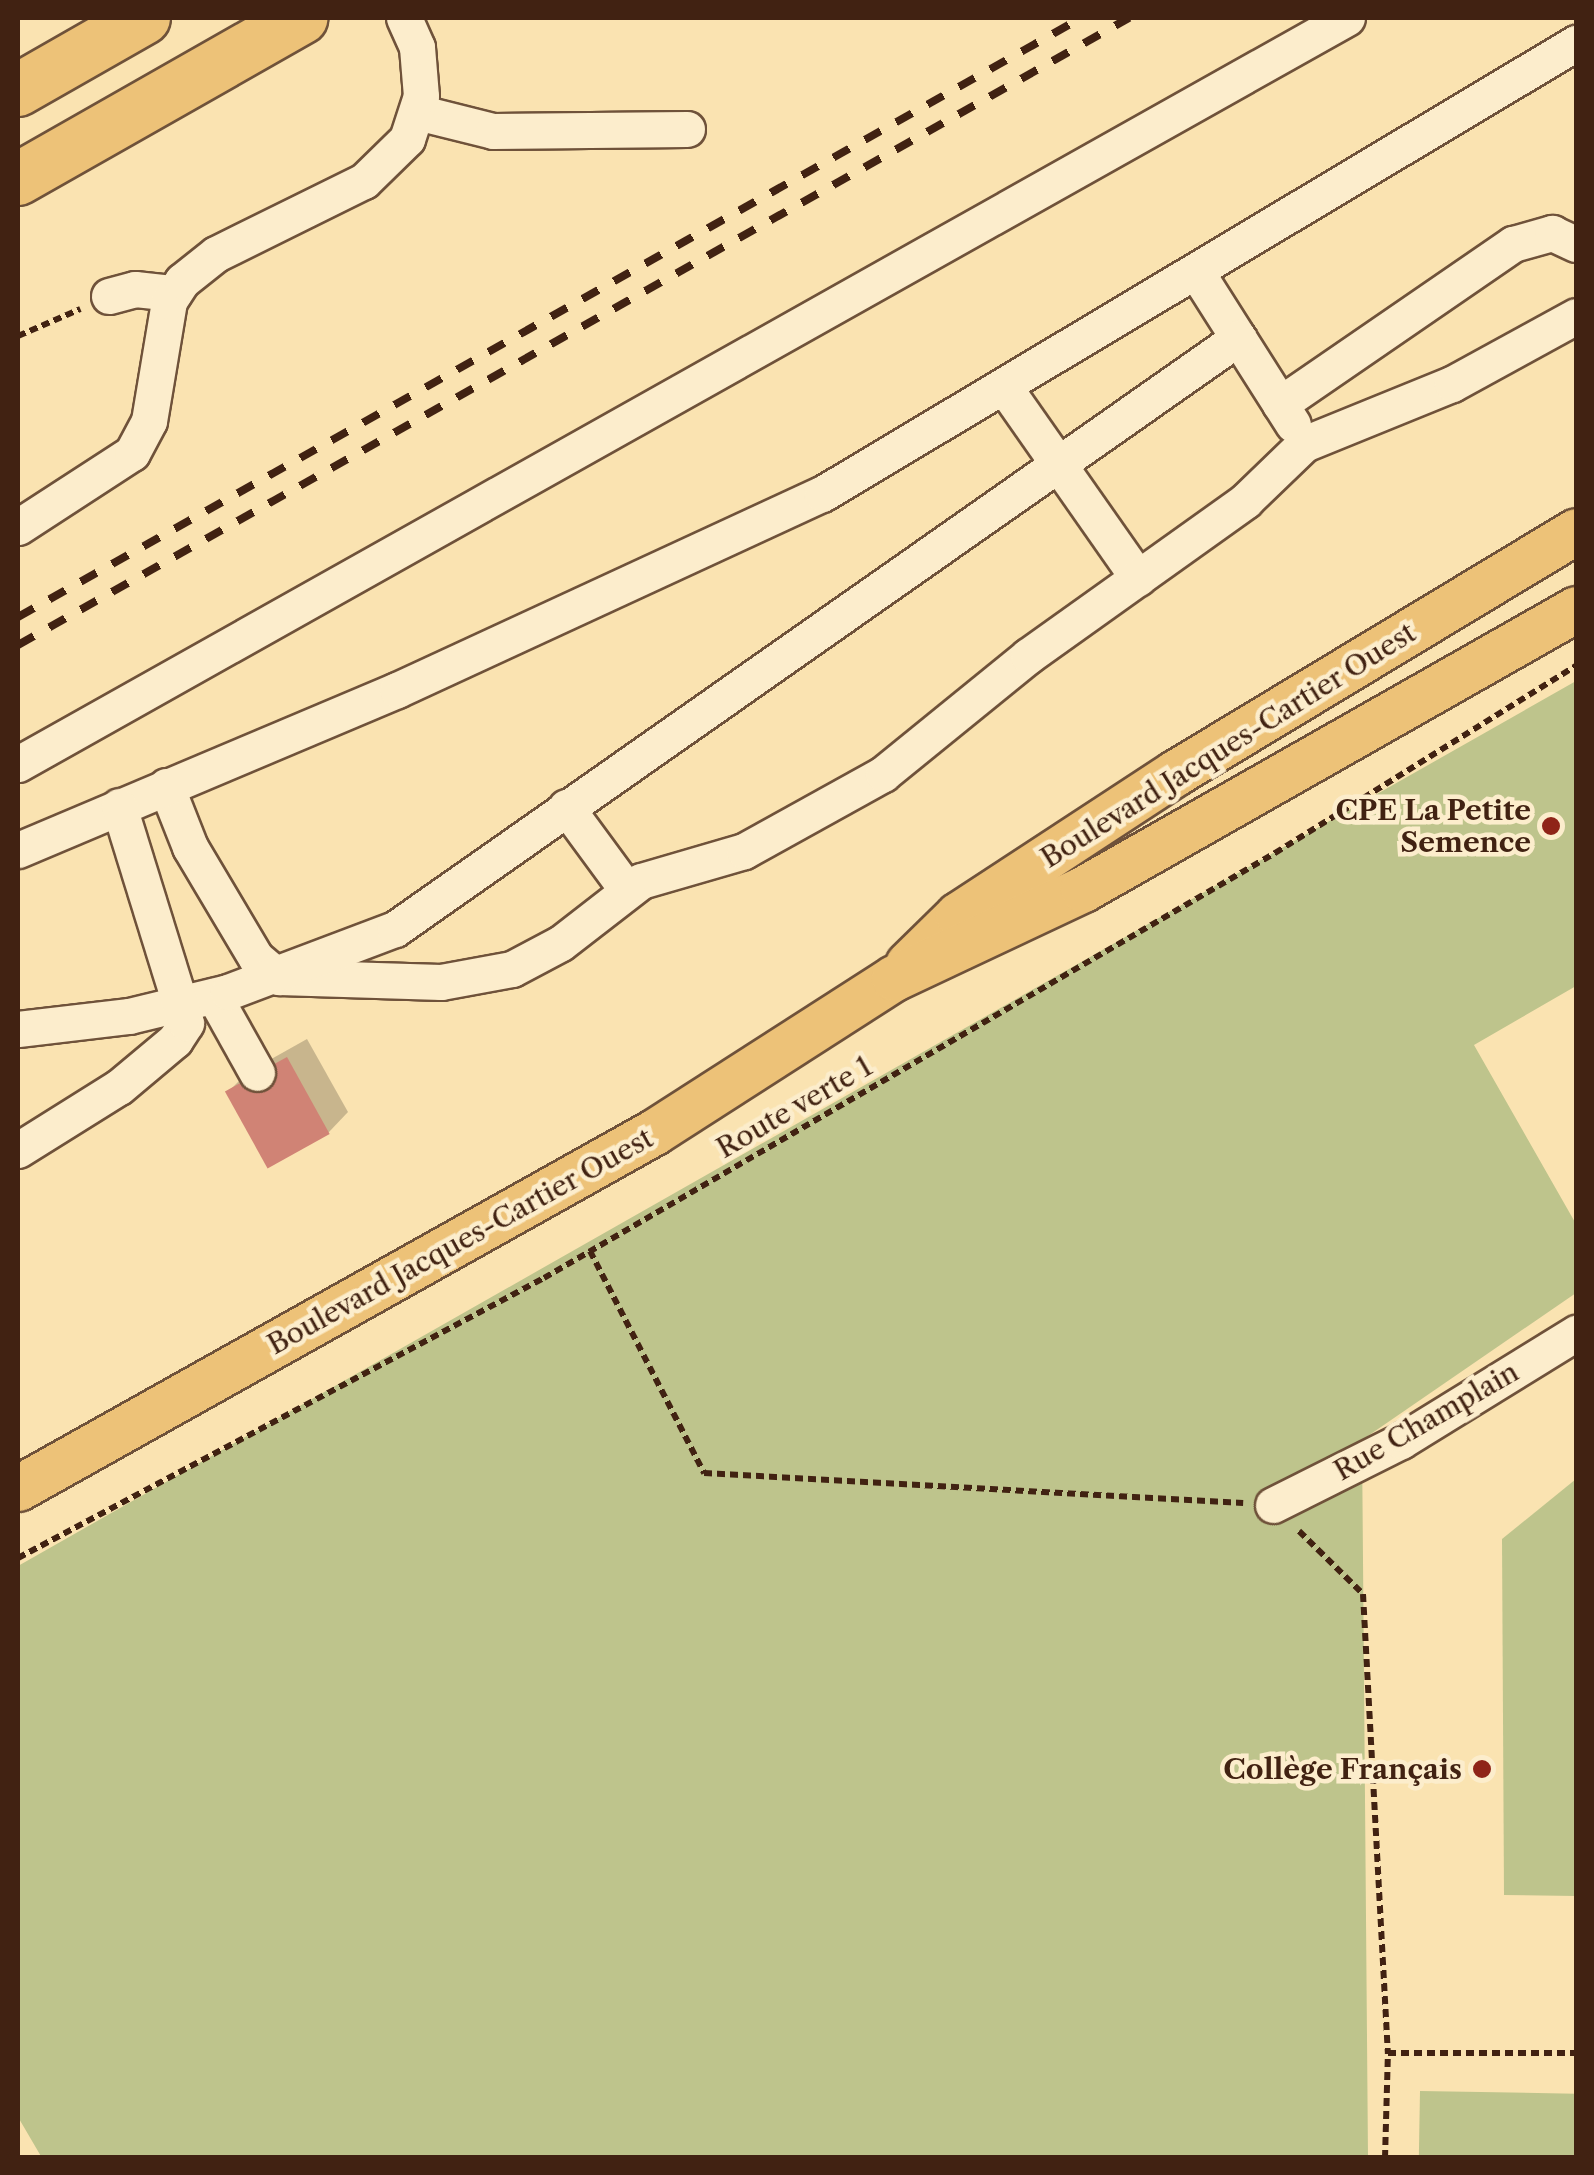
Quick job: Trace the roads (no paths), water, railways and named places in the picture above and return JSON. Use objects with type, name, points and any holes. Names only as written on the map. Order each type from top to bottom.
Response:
[{"type":"highway","points":[[18,90],[144,18]]},
{"type":"highway","points":[[18,180],[300,18]]},
{"type":"main road","name":"Boulevard Jacques-Cartier Ouest","points":[[894,978],[958,915],[1174,772],[1576,531]]},
{"type":"main road","name":"Boulevard Jacques-Cartier Ouest","points":[[18,1488],[654,1132],[894,978],[1082,889],[1576,609]]},
{"type":"street","points":[[18,527],[132,453],[153,405],[174,292],[216,254],[364,181],[407,139],[417,112],[418,60],[404,18]]},
{"type":"street","points":[[18,764],[1347,18]]},
{"type":"street","points":[[18,850],[397,690],[822,494],[1576,43]]},
{"type":"street","points":[[417,112],[493,131],[687,129]]},
{"type":"street","points":[[1280,404],[1513,244],[1552,233],[1576,244]]},
{"type":"street","points":[[1197,273],[1304,444]]},
{"type":"street","points":[[109,296],[134,289],[174,292]]},
{"type":"street","points":[[166,786],[190,848],[256,958],[279,976],[441,982],[512,969],[561,943],[627,890],[744,851],[853,793],[1245,501],[1304,444],[1452,384],[1576,316]]},
{"type":"street","points":[[18,1028],[198,1000],[279,976],[408,921],[1238,338]]},
{"type":"street","points":[[1005,388],[1138,578]]},
{"type":"street","points":[[118,806],[198,1000],[257,1073]]},
{"type":"street","points":[[566,807],[627,890]]},
{"type":"street","points":[[18,1150],[119,1087],[175,1040],[198,1000]]},
{"type":"street","name":"Rue Champlain","points":[[1273,1505],[1401,1441],[1576,1333]]},
{"type":"railway","points":[[18,617],[1081,18]]},
{"type":"railway","points":[[18,645],[1129,18]]},
{"type":"place","name":"CPE La Petite Semence","points":[[1551,826]]},
{"type":"place","name":"Collège Français","points":[[1482,1769]]}]
